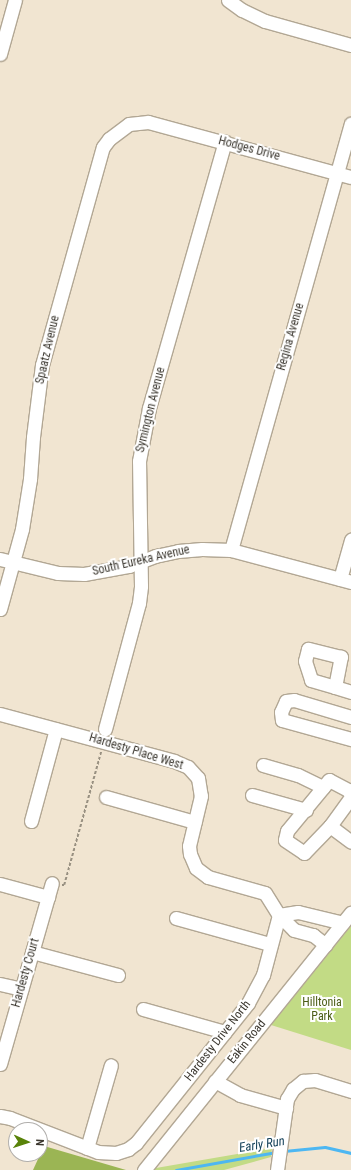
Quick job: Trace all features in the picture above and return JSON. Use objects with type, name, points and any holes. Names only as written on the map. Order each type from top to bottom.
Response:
[{"type":"street","points":[[0,54],[15,0]]},
{"type":"street","points":[[228,0],[242,10],[265,21],[351,45]]},
{"type":"street","name":"Hodges Drive","points":[[148,122],[351,177]]},
{"type":"street","name":"Spaatz Avenue","points":[[0,609],[22,529],[30,479],[33,437],[42,365],[103,147],[114,134],[129,124],[148,122]]},
{"type":"street","name":"Regina Avenue","points":[[231,550],[351,124]]},
{"type":"street","name":"Symington Avenue","points":[[105,735],[137,615],[141,586],[139,461],[149,408],[225,142]]},
{"type":"street","points":[[345,581],[351,540]]},
{"type":"street","name":"South Eureka Avenue","points":[[0,559],[58,573],[78,574],[129,566],[178,551],[202,549],[231,550],[345,581]]},
{"type":"street","points":[[335,687],[346,655],[312,648],[308,649],[305,661],[311,680],[351,692]]},
{"type":"street","points":[[351,717],[294,700],[286,701],[281,712],[282,720],[351,739]]},
{"type":"street","name":"Hardesty Place West","points":[[0,714],[56,729],[105,735],[188,767],[198,778],[201,788],[201,796],[189,846],[190,854],[196,868],[208,877],[265,893],[279,915],[294,930],[313,935],[326,945]]},
{"type":"street","points":[[31,822],[56,729]]},
{"type":"street","points":[[263,765],[298,775],[323,787]]},
{"type":"street","points":[[329,780],[348,790],[351,796],[330,826],[304,853],[285,840],[287,831],[306,810],[329,780]]},
{"type":"street","points":[[252,795],[306,810]]},
{"type":"street","points":[[106,797],[195,822]]},
{"type":"street","points":[[330,826],[351,842]]},
{"type":"street","name":"Hardesty Court","points":[[0,1064],[52,883]]},
{"type":"street","points":[[0,884],[48,897]]},
{"type":"street","points":[[279,915],[298,912],[347,918]]},
{"type":"street","name":"Hardesty Drive North","points":[[87,1148],[98,1152],[110,1153],[128,1150],[143,1136],[248,1003],[262,975],[279,915]]},
{"type":"street","points":[[176,918],[270,944]]},
{"type":"street","name":"Eakin Road","points":[[144,1170],[347,918]]},
{"type":"street","points":[[32,952],[118,975]]},
{"type":"street","points":[[0,984],[21,989]]},
{"type":"street","points":[[143,1009],[225,1032]]},
{"type":"street","points":[[0,1116],[10,1118],[87,1148],[111,1065]]},
{"type":"street","points":[[277,1170],[287,1099],[293,1089],[303,1081],[315,1080],[351,1091]]},
{"type":"street","points":[[215,1081],[240,1095],[286,1108]]},
{"type":"path","points":[[52,883],[64,885],[105,735]]},
{"type":"green space","name":"Hilltonia Park","points":[[351,926],[351,1050],[271,1025]]},
{"type":"green space","points":[[48,1147],[126,1170],[33,1170],[37,1162],[48,1162]]},
{"type":"green space","points":[[272,1148],[271,1157],[224,1170],[154,1170],[156,1168]]},
{"type":"waterway","name":"Early Run","points":[[284,1151],[325,1147],[351,1153]]},
{"type":"waterway","name":"Early Run","points":[[176,1170],[276,1152]]}]
